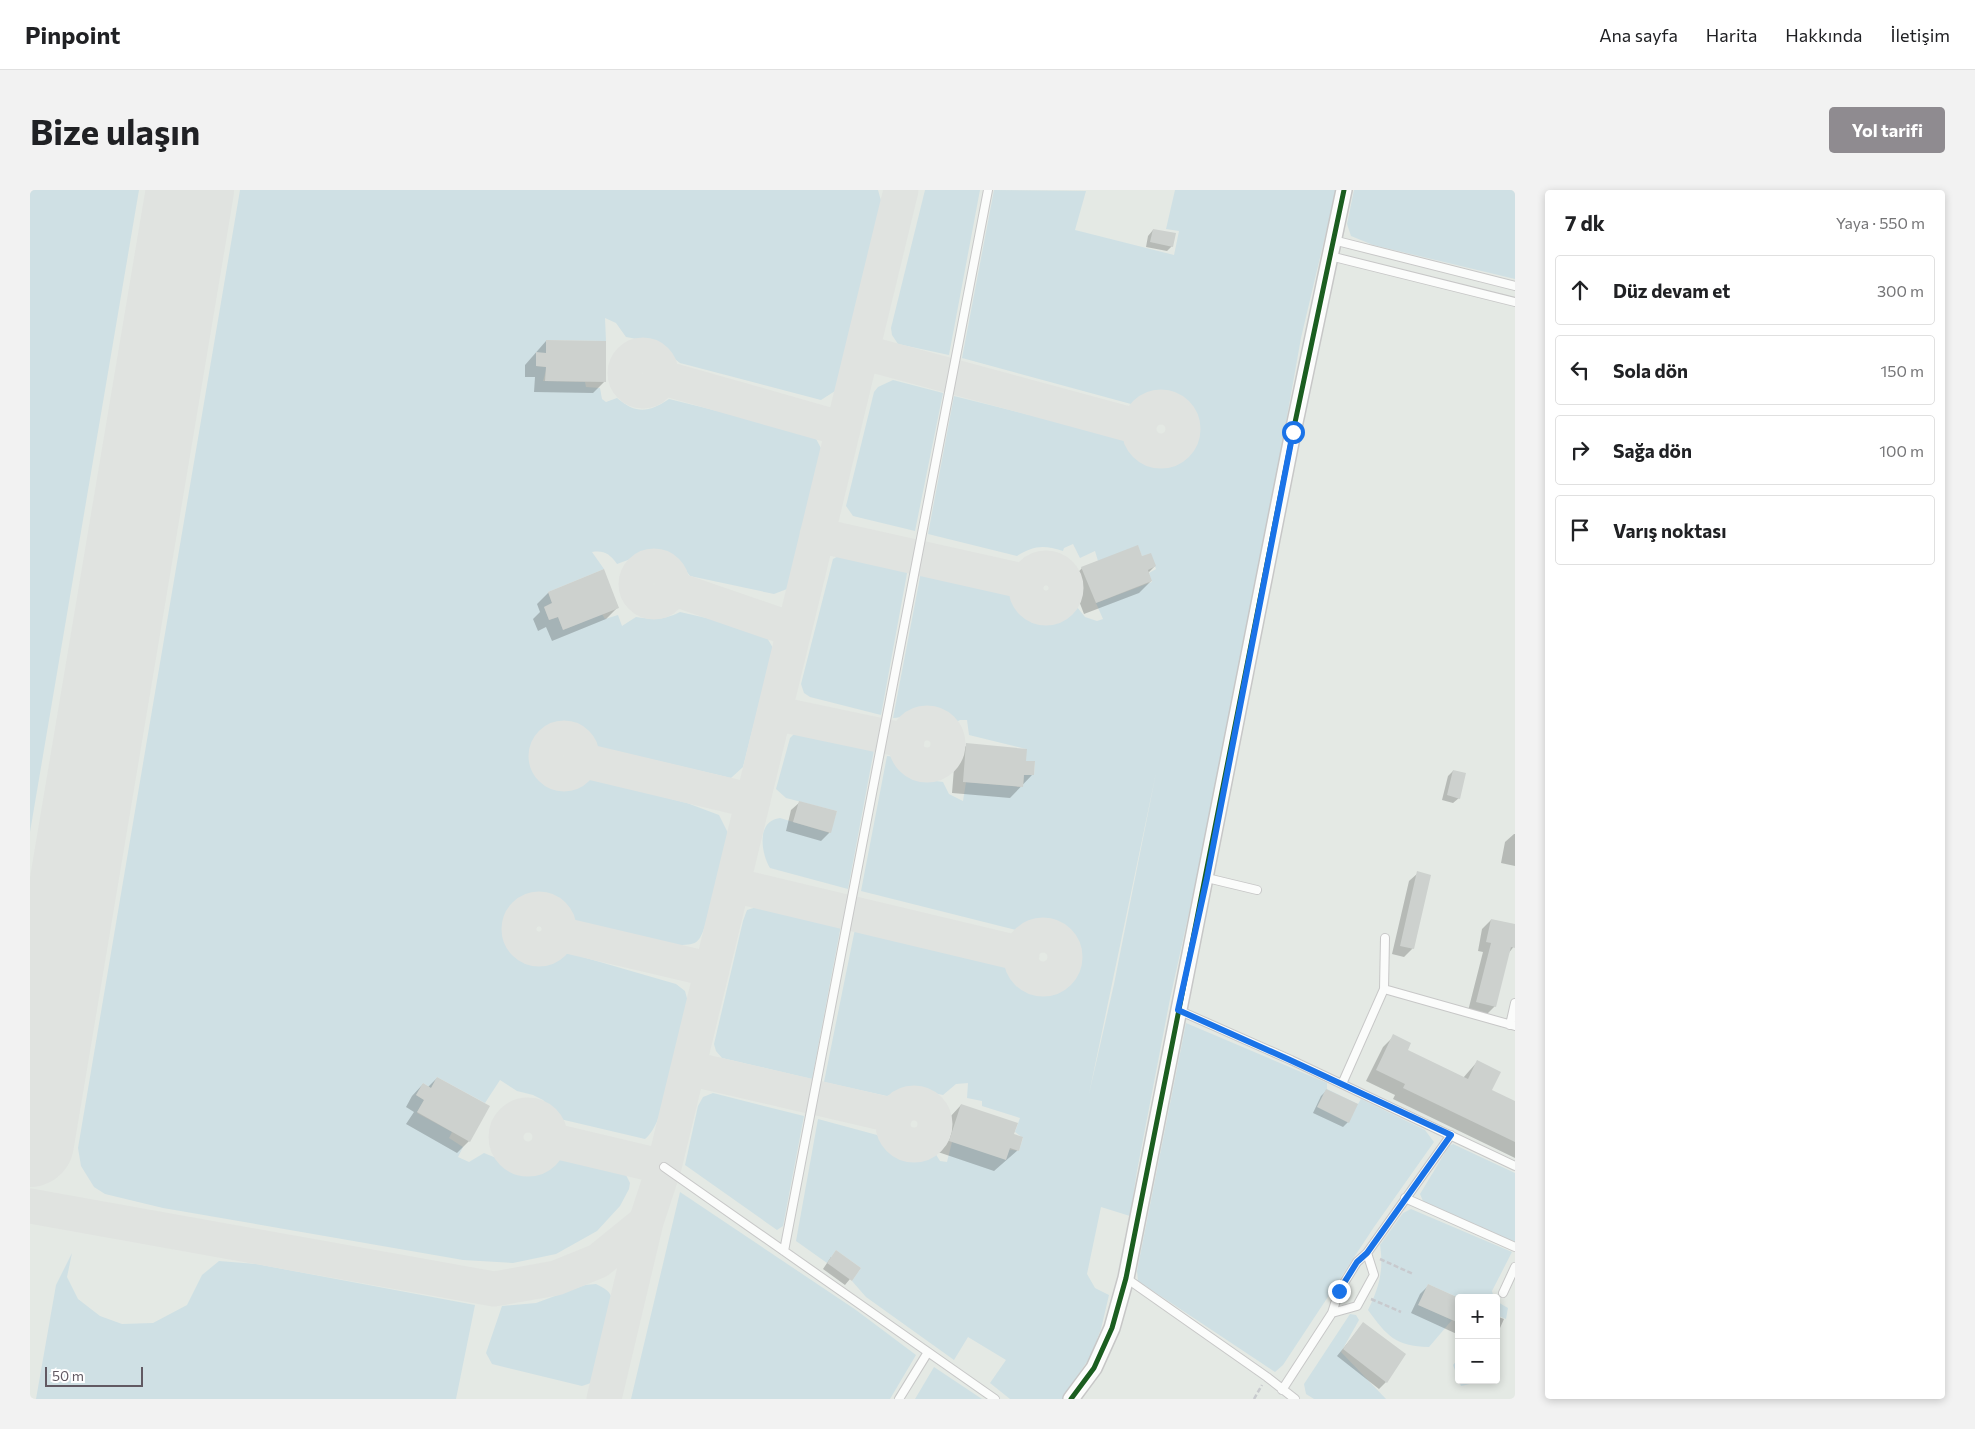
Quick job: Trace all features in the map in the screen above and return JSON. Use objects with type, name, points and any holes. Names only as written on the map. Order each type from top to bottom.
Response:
[{"type":"street","points":[[1071,1399],[1094,1368],[1112,1328],[1126,1278],[1156,1133],[1178,1010],[1207,878],[1293,432],[1344,190]]},
{"type":"lane","points":[[784,1251],[988,190]]},
{"type":"lane","points":[[1333,240],[1515,286]]},
{"type":"lane","points":[[1330,256],[1515,302]]},
{"type":"lane","points":[[1207,878],[1257,890]]},
{"type":"lane","points":[[1342,1084],[1384,989],[1385,938]]},
{"type":"lane","points":[[1384,989],[1513,1025],[1515,1003]]},
{"type":"lane","points":[[1178,1010],[1342,1084],[1515,1166]]},
{"type":"lane","points":[[1282,1390],[1332,1313],[1339,1291],[1357,1262],[1367,1253],[1451,1135]]},
{"type":"lane","points":[[664,1167],[995,1399]]},
{"type":"lane","points":[[1405,1198],[1515,1247]]},
{"type":"lane","points":[[1332,1313],[1357,1306],[1374,1275],[1367,1253]]},
{"type":"lane","points":[[1503,1293],[1515,1267]]},
{"type":"lane","points":[[1126,1278],[1267,1377],[1295,1399]]},
{"type":"lane","points":[[899,1399],[928,1352]]},
{"type":"path","points":[[1367,1253],[1413,1274]]},
{"type":"path","points":[[1362,1296],[1400,1312]]},
{"type":"path","points":[[1254,1399],[1267,1377]]},
{"type":"shaded area","points":[[30,190],[139,190],[30,832]]},
{"type":"shaded area","points":[[240,190],[878,190],[883,208],[835,391],[821,400],[680,363],[653,342],[626,337],[616,323],[605,318],[606,341],[546,340],[546,353],[536,353],[536,366],[547,367],[543,381],[585,382],[586,387],[600,388],[602,399],[606,402],[617,398],[636,409],[642,410],[655,407],[669,399],[814,435],[823,452],[787,589],[774,594],[690,576],[679,561],[671,555],[660,552],[644,554],[617,564],[606,554],[592,552],[604,569],[548,592],[552,603],[544,607],[549,620],[558,617],[563,630],[602,614],[605,619],[618,615],[622,626],[636,617],[658,619],[680,612],[763,631],[773,648],[743,767],[731,778],[594,746],[579,728],[568,724],[555,726],[543,736],[538,744],[534,744],[531,756],[536,758],[536,770],[547,782],[553,785],[572,785],[586,777],[687,803],[719,815],[728,833],[705,926],[697,942],[679,945],[569,920],[556,905],[541,899],[534,899],[519,907],[512,916],[509,916],[505,929],[510,930],[517,950],[528,959],[544,959],[562,951],[676,984],[685,991],[688,1002],[672,1076],[660,1116],[653,1130],[645,1139],[560,1119],[543,1100],[517,1091],[500,1080],[485,1103],[437,1077],[431,1088],[423,1083],[416,1095],[424,1100],[417,1113],[452,1132],[449,1138],[463,1147],[458,1157],[469,1162],[484,1153],[510,1163],[524,1165],[540,1161],[549,1156],[626,1175],[630,1183],[629,1189],[620,1206],[597,1231],[556,1254],[513,1263],[463,1260],[163,1208],[105,1194],[94,1187],[81,1166],[78,1148]]},
{"type":"shaded area","points":[[925,190],[980,190],[949,355],[898,344],[892,335],[891,328]]},
{"type":"shaded area","points":[[994,190],[1086,191],[1075,230],[1174,255],[1179,231],[1166,229],[1175,190],[1336,190],[1301,338],[1270,512],[1202,853],[1170,999],[1130,1216],[1101,1207],[1087,1274],[1095,1288],[1109,1295],[1101,1329],[1090,1357],[1062,1399],[1010,1399],[990,1383],[1006,1360],[968,1337],[954,1360],[866,1297],[852,1281],[861,1268],[836,1250],[827,1263],[796,1241],[818,1119],[877,1135],[892,1152],[904,1158],[921,1159],[935,1153],[940,1161],[947,1162],[952,1142],[1019,1151],[1023,1138],[1015,1132],[1020,1118],[982,1106],[982,1101],[967,1098],[968,1083],[956,1084],[943,1095],[919,1090],[903,1090],[887,1096],[824,1082],[855,929],[1013,967],[1026,980],[1041,986],[1057,982],[1064,977],[1069,968],[1074,969],[1076,957],[1071,954],[1067,935],[1054,927],[1037,927],[1019,935],[1016,930],[861,891],[887,756],[897,757],[900,768],[921,779],[943,782],[949,794],[963,801],[966,782],[1023,787],[1024,775],[1034,775],[1035,762],[1026,761],[1026,749],[969,735],[967,720],[960,720],[955,723],[937,710],[926,708],[893,718],[921,572],[1008,593],[1024,613],[1035,616],[1057,615],[1077,607],[1085,617],[1097,621],[1103,619],[1096,603],[1152,582],[1149,573],[1156,569],[1150,554],[1142,556],[1138,546],[1098,561],[1095,551],[1080,558],[1073,544],[1064,548],[1063,551],[1039,547],[1017,556],[928,534],[954,396],[1130,440],[1144,453],[1158,458],[1173,454],[1186,441],[1191,442],[1192,428],[1188,426],[1187,414],[1180,404],[1170,398],[1154,398],[1137,410],[1131,408],[1131,404],[962,358]],"holes":[[[1156,773],[1114,984],[1089,1094]]]},
{"type":"shaded area","points":[[1354,190],[1515,190],[1515,279],[1373,245],[1351,236],[1347,224]]},
{"type":"shaded area","points":[[893,380],[943,393],[915,531],[853,516],[846,506],[874,392],[878,387]]},
{"type":"shaded area","points":[[846,552],[908,568],[881,715],[810,697],[804,693],[801,684],[833,559]]},
{"type":"shaded area","points":[[796,732],[874,750],[848,889],[770,868],[764,854],[764,831],[772,820],[780,818],[830,833],[837,811],[786,798],[776,789],[790,738]]},
{"type":"shaded area","points":[[763,905],[841,925],[812,1079],[722,1058],[716,1051],[714,1044],[743,921],[747,910]]},
{"type":"shaded area","points":[[1186,1023],[1327,1083],[1327,1089],[1358,1104],[1361,1099],[1425,1130],[1434,1142],[1374,1227],[1283,1365],[1275,1372],[1138,1281],[1137,1271]]},
{"type":"shaded area","points":[[713,1093],[804,1116],[783,1226],[777,1230],[685,1165],[698,1106],[703,1097]]},
{"type":"shaded area","points":[[1453,1144],[1515,1173],[1515,1242],[1423,1201],[1420,1194],[1449,1146]]},
{"type":"shaded area","points":[[680,1192],[856,1310],[916,1355],[890,1399],[631,1399]]},
{"type":"shaded area","points":[[1411,1209],[1512,1252],[1492,1291],[1493,1294],[1455,1294],[1455,1296],[1428,1284],[1419,1305],[1452,1320],[1429,1347],[1400,1342],[1393,1338],[1381,1327],[1368,1310],[1380,1279],[1380,1245],[1403,1213]]},
{"type":"shaded area","points":[[72,1253],[67,1277],[78,1299],[100,1316],[122,1324],[153,1323],[187,1305],[202,1275],[219,1261],[256,1264],[475,1305],[456,1399],[36,1399],[56,1285]]},
{"type":"shaded area","points":[[596,1284],[609,1292],[612,1307],[609,1327],[596,1377],[591,1383],[582,1386],[492,1364],[486,1353],[502,1306],[536,1303],[585,1285]]},
{"type":"shaded area","points":[[1500,1303],[1508,1308],[1506,1319],[1500,1317]]},
{"type":"shaded area","points":[[1350,1314],[1356,1315],[1359,1320],[1341,1352],[1386,1399],[1314,1399],[1306,1394],[1304,1384]]},
{"type":"shaded area","points":[[934,1367],[982,1399],[915,1399]]},
{"type":"building","points":[[1153,229],[1176,233],[1173,247],[1150,242]]},
{"type":"building","points":[[546,340],[606,341],[606,382],[545,381],[546,367],[536,366],[536,352],[546,353]]},
{"type":"building","points":[[1138,545],[1142,556],[1151,553],[1156,566],[1148,570],[1152,581],[1096,603],[1081,567]]},
{"type":"building","points":[[604,569],[619,608],[563,630],[558,617],[549,620],[544,607],[552,603],[548,592]]},
{"type":"building","points":[[966,743],[1027,749],[1026,761],[1035,761],[1034,775],[1024,775],[1023,787],[963,782]]},
{"type":"building","points":[[1453,770],[1466,773],[1460,799],[1447,795]]},
{"type":"building","points":[[799,801],[837,811],[831,833],[793,822]]},
{"type":"building","points":[[1417,871],[1431,875],[1414,949],[1400,946]]},
{"type":"building","points":[[1491,919],[1515,924],[1515,948],[1511,947],[1496,1007],[1476,1002],[1491,943],[1486,942]]},
{"type":"building","points":[[1393,1034],[1411,1043],[1408,1050],[1468,1079],[1477,1060],[1501,1072],[1492,1090],[1515,1101],[1515,1142],[1403,1088],[1405,1084],[1376,1070]]},
{"type":"building","points":[[437,1077],[490,1106],[470,1142],[417,1112],[424,1100],[416,1095],[423,1083],[431,1088]]},
{"type":"building","points":[[1326,1089],[1358,1104],[1349,1123],[1317,1107]]},
{"type":"building","points":[[961,1104],[1018,1123],[1014,1134],[1023,1137],[1019,1151],[1010,1148],[1006,1160],[949,1141]]},
{"type":"building","points":[[836,1250],[861,1268],[852,1281],[827,1263]]},
{"type":"building","points":[[1428,1284],[1455,1296],[1455,1321],[1418,1305]]},
{"type":"building","points":[[1363,1322],[1406,1354],[1387,1383],[1343,1349]]},
{"type":"taxiway","points":[[604,1399],[646,1222],[664,1167],[901,190]]},
{"type":"taxiway","points":[[862,352],[1139,427]]},
{"type":"taxiway","points":[[643,355],[656,360],[661,373],[656,386],[643,391],[630,386],[625,373],[630,360],[643,355]]},
{"type":"taxiway","points":[[660,377],[843,429]]},
{"type":"taxiway","points":[[1161,407],[1173,411],[1179,417],[1183,429],[1179,441],[1173,447],[1161,451],[1149,447],[1143,441],[1139,429],[1143,417],[1149,411],[1161,407]]},
{"type":"taxiway","points":[[817,535],[1027,582]]},
{"type":"taxiway","points":[[654,566],[667,571],[672,584],[667,597],[654,602],[641,597],[636,584],[641,571],[654,566]]},
{"type":"taxiway","points":[[1042,568],[1050,568],[1057,571],[1063,577],[1066,588],[1063,599],[1057,605],[1050,608],[1042,608],[1035,605],[1029,599],[1026,592],[1026,584],[1029,577],[1035,571],[1042,568]]},
{"type":"taxiway","points":[[672,588],[794,630]]},
{"type":"taxiway","points":[[774,713],[907,741]]},
{"type":"taxiway","points":[[923,723],[931,723],[942,729],[948,744],[942,759],[931,765],[923,765],[912,759],[906,748],[906,740],[912,729],[923,723]]},
{"type":"taxiway","points":[[564,738],[577,743],[582,756],[577,769],[564,774],[551,769],[546,756],[551,743],[564,738]]},
{"type":"taxiway","points":[[581,760],[753,801]]},
{"type":"taxiway","points":[[733,885],[1022,954]]},
{"type":"taxiway","points":[[543,909],[550,912],[556,918],[559,929],[558,937],[550,946],[543,949],[535,949],[528,946],[520,937],[519,925],[522,918],[531,910],[543,909]]},
{"type":"taxiway","points":[[559,934],[712,970]]},
{"type":"taxiway","points":[[1043,935],[1055,939],[1061,945],[1065,957],[1061,969],[1055,975],[1043,979],[1031,975],[1025,969],[1021,957],[1025,945],[1031,939],[1043,935]]},
{"type":"taxiway","points":[[688,1068],[895,1116]]},
{"type":"taxiway","points":[[918,1103],[926,1106],[932,1112],[935,1124],[932,1136],[926,1142],[910,1145],[902,1142],[896,1136],[893,1120],[896,1112],[902,1106],[918,1103]]},
{"type":"taxiway","points":[[532,1115],[544,1121],[549,1128],[550,1137],[549,1146],[544,1153],[537,1158],[524,1159],[516,1156],[509,1149],[506,1133],[509,1125],[516,1118],[532,1115]]},
{"type":"taxiway","points":[[550,1140],[664,1167]]},
{"type":"taxiway","points":[[30,1206],[494,1289],[556,1278],[598,1261],[646,1222]]},
{"type":"runway","points":[[30,1143],[190,190]]},
{"type":"cycle path","points":[[1071,1399],[1094,1368],[1112,1328],[1126,1278],[1293,432],[1344,190]]},
{"type":"route","points":[[1293,432],[1207,878],[1178,1010],[1451,1135],[1367,1253],[1357,1262],[1339,1291]]}]
